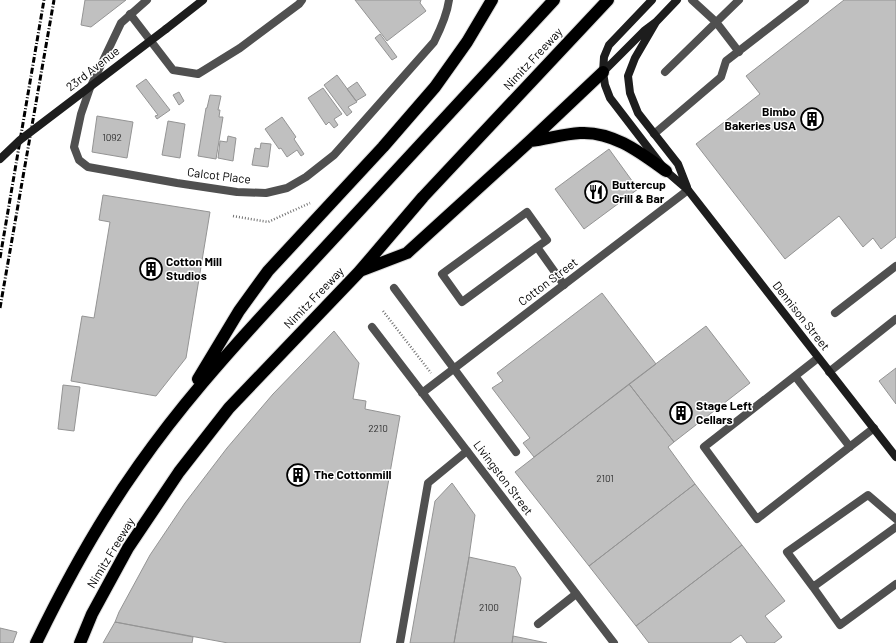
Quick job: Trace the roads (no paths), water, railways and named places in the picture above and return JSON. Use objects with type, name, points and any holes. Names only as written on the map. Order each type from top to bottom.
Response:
[{"type":"highway","points":[[181,410],[239,311],[264,277],[383,147],[435,87],[467,42],[492,0]]},
{"type":"highway","name":"Nimitz Freeway","points":[[36,643],[67,581],[101,522],[139,464],[181,410],[225,357],[275,301],[554,0]]},
{"type":"highway","name":"Nimitz Freeway","points":[[80,643],[92,614],[128,548],[179,472],[229,408],[359,272],[423,197],[608,0]]},
{"type":"highway","points":[[359,272],[408,253],[603,72]]},
{"type":"highway","points":[[530,141],[581,133],[598,134],[619,141],[639,151],[666,171]]},
{"type":"main road","name":"23rd Avenue","points":[[0,159],[20,140],[203,0]]},
{"type":"main road","points":[[603,72],[604,57],[609,45],[652,0]]},
{"type":"main road","points":[[603,72],[677,0]]},
{"type":"main road","name":"Dennison Street","points":[[656,22],[635,58],[628,76],[630,93],[638,113],[678,164],[688,190]]},
{"type":"main road","name":"Dennison Street","points":[[603,72],[605,85],[610,98],[666,171],[688,190],[896,457]]},
{"type":"street","name":"Calcot Place","points":[[147,0],[121,23],[90,88],[81,114],[74,147],[79,160],[88,167],[164,181],[237,192],[266,193],[286,188],[306,177],[334,155],[434,42],[442,26],[448,9],[449,0]]},
{"type":"street","points":[[130,14],[173,70],[198,74],[240,48],[299,4],[302,0]]},
{"type":"street","points":[[692,0],[716,22],[739,52]]},
{"type":"street","points":[[665,72],[739,0]]},
{"type":"street","points":[[654,134],[721,78],[726,61],[805,0]]},
{"type":"street","name":"Cotton Street","points":[[422,393],[688,190]]},
{"type":"street","points":[[527,212],[547,240],[537,247],[462,302],[442,274],[527,212]]},
{"type":"street","points":[[537,247],[564,285]]},
{"type":"street","points":[[835,313],[896,266]]},
{"type":"street","points":[[394,288],[516,452]]},
{"type":"street","points":[[829,372],[896,319]]},
{"type":"street","name":"Livingston Street","points":[[372,327],[614,643]]},
{"type":"street","points":[[818,358],[704,447],[757,519],[874,428]]},
{"type":"street","points":[[795,376],[850,447]]},
{"type":"street","points":[[400,643],[428,483],[467,451]]},
{"type":"street","points":[[896,519],[868,495],[787,552],[840,625],[896,584]]},
{"type":"street","points":[[812,587],[896,527]]},
{"type":"street","points":[[538,624],[576,594]]},
{"type":"railway","points":[[0,258],[44,0]]},
{"type":"railway","points":[[0,308],[54,0]]},
{"type":"place","name":"Bimbo Bakeries USA","points":[[812,119]]},
{"type":"place","name":"Buttercup Grill & Bar","points":[[596,192]]},
{"type":"place","name":"Cotton Mill Studios","points":[[151,269]]},
{"type":"place","name":"Stage Left Cellars","points":[[681,413]]},
{"type":"place","name":"The Cottonmill","points":[[298,475]]}]
